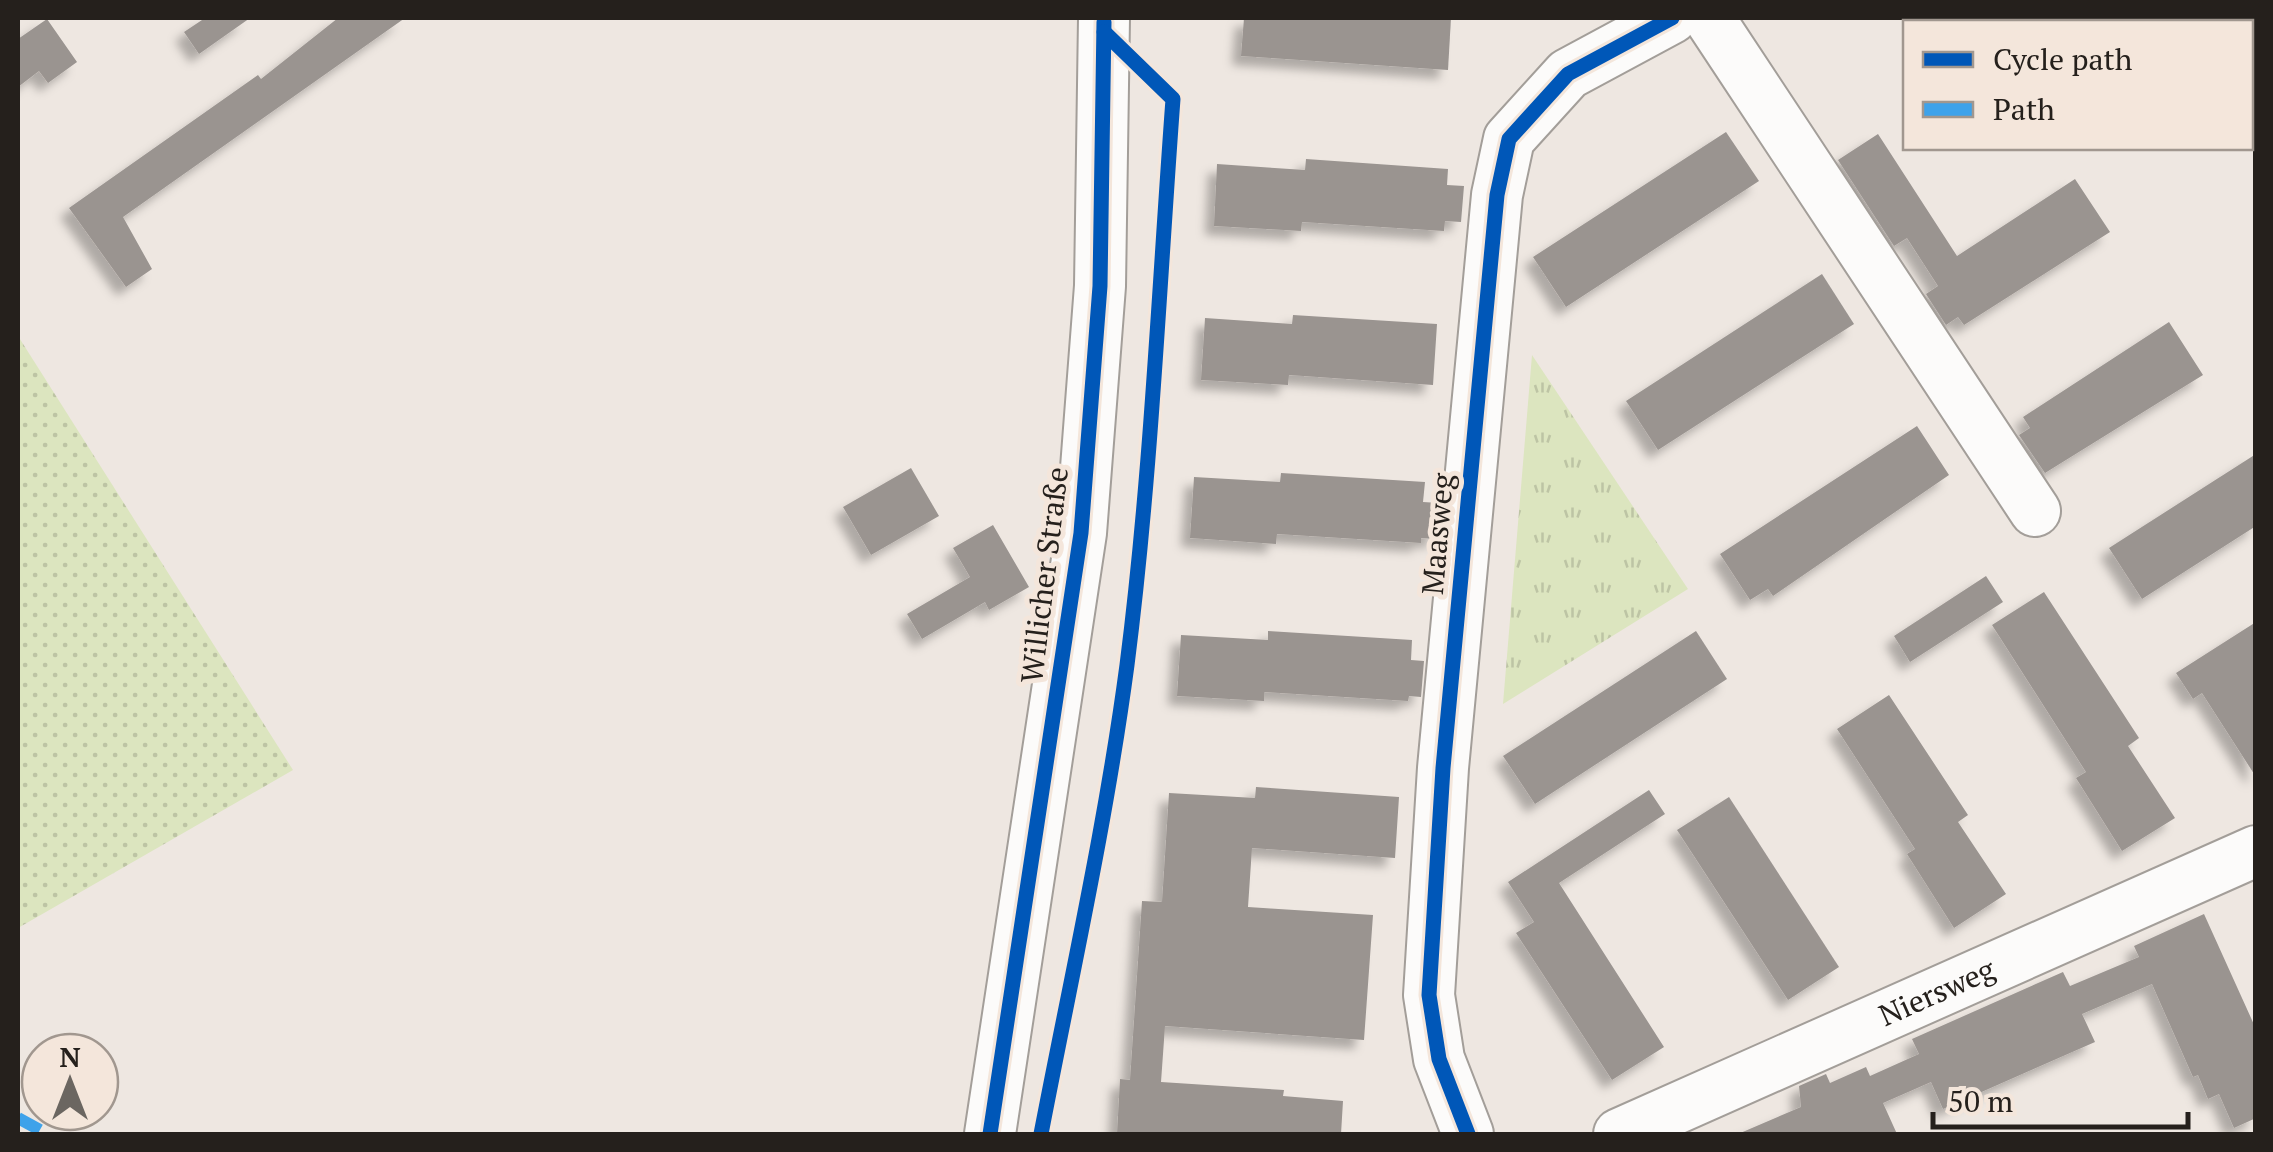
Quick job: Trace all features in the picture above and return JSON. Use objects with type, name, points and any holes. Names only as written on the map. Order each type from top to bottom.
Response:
[{"type":"street","name":"Willicher Straße","points":[[990,1134],[1081,533],[1100,286],[1104,18]]},
{"type":"street","name":"Maasweg","points":[[1468,1134],[1439,1060],[1430,996],[1443,768],[1497,195],[1510,139],[1568,74],[1672,18]]},
{"type":"street","points":[[1709,18],[2035,511]]},
{"type":"street","name":"Niersweg","points":[[1619,1134],[2252,862]]},
{"type":"green space","points":[[18,336],[293,770],[18,928]]},
{"type":"green space","points":[[1532,355],[1688,589],[1503,704]]},
{"type":"building","points":[[205,18],[250,18],[199,54],[184,32]]},
{"type":"building","points":[[338,18],[405,18],[123,217],[152,269],[126,287],[69,208],[258,75],[261,79]]},
{"type":"building","points":[[1244,18],[1451,18],[1448,70],[1241,56]]},
{"type":"building","points":[[47,19],[77,62],[48,83],[39,71],[18,87],[18,39]]},
{"type":"building","points":[[1726,132],[1759,181],[1566,307],[1533,257]]},
{"type":"building","points":[[1878,134],[1957,256],[2075,179],[2110,232],[1964,325],[1958,317],[1946,325],[1926,294],[1938,286],[1907,238],[1894,246],[1838,160]]},
{"type":"building","points":[[1306,159],[1448,169],[1447,185],[1464,186],[1461,222],[1445,221],[1444,231],[1302,222],[1301,231],[1214,226],[1217,164],[1305,170]]},
{"type":"building","points":[[1822,274],[1854,324],[1658,450],[1626,401]]},
{"type":"building","points":[[1293,315],[1437,324],[1433,385],[1289,375],[1288,385],[1201,380],[1205,318],[1292,324]]},
{"type":"building","points":[[2169,322],[2203,375],[2045,473],[2019,435],[2030,428],[2023,417]]},
{"type":"building","points":[[1917,426],[1949,475],[1773,596],[1768,589],[1750,600],[1720,554]]},
{"type":"building","points":[[2256,454],[2256,526],[2142,599],[2109,548]]},
{"type":"building","points":[[911,468],[939,516],[871,555],[843,507]]},
{"type":"building","points":[[1281,473],[1425,482],[1423,502],[1439,503],[1436,539],[1421,538],[1421,543],[1277,534],[1276,544],[1190,538],[1194,477],[1280,482]]},
{"type":"building","points":[[993,525],[1029,587],[989,610],[985,602],[922,639],[907,614],[970,577],[953,548]]},
{"type":"building","points":[[1986,576],[2003,602],[1910,662],[1894,636]]},
{"type":"building","points":[[2044,592],[2139,738],[2128,746],[2175,818],[2122,851],[2076,778],[2086,772],[1992,625]]},
{"type":"building","points":[[2256,622],[2256,777],[2202,693],[2193,699],[2176,673]]},
{"type":"building","points":[[1268,631],[1412,640],[1411,660],[1424,661],[1421,697],[1409,696],[1408,701],[1264,692],[1264,701],[1177,696],[1181,635],[1268,640]]},
{"type":"building","points":[[1696,631],[1727,679],[1535,804],[1503,756]]},
{"type":"building","points":[[1889,695],[1968,815],[1958,822],[2006,894],[1954,928],[1907,854],[1915,849],[1837,729]]},
{"type":"building","points":[[1256,787],[1399,797],[1395,858],[1252,848],[1248,907],[1373,915],[1364,1040],[1165,1026],[1161,1082],[1284,1090],[1283,1096],[1343,1101],[1341,1134],[1117,1134],[1120,1079],[1130,1080],[1142,901],[1162,902],[1169,793],[1255,798]]},
{"type":"building","points":[[1649,790],[1665,814],[1559,883],[1664,1047],[1612,1080],[1516,933],[1534,922],[1508,882]]},
{"type":"building","points":[[1729,797],[1839,967],[1788,1000],[1677,830]]},
{"type":"building","points":[[2204,914],[2256,1029],[2256,1118],[2234,1128],[2219,1094],[2208,1099],[2198,1075],[2193,1077],[2152,984],[2082,1014],[2095,1042],[1943,1109],[1931,1082],[1883,1103],[1897,1134],[1738,1134],[1801,1107],[1799,1086],[1826,1074],[1830,1083],[1866,1067],[1870,1076],[1919,1054],[1912,1039],[2063,972],[2070,986],[2139,957],[2134,946]]},
{"type":"marked path","points":[[18,1118],[47,1134]]},
{"type":"cycle path","points":[[1468,1134],[1439,1059],[1429,995],[1443,768],[1497,195],[1509,139],[1568,74],[1672,18]]},
{"type":"cycle path","points":[[990,1134],[1081,533],[1100,286],[1104,22]]},
{"type":"cycle path","points":[[1041,1134],[1098,842],[1127,665],[1148,453],[1173,99],[1104,32]]}]
